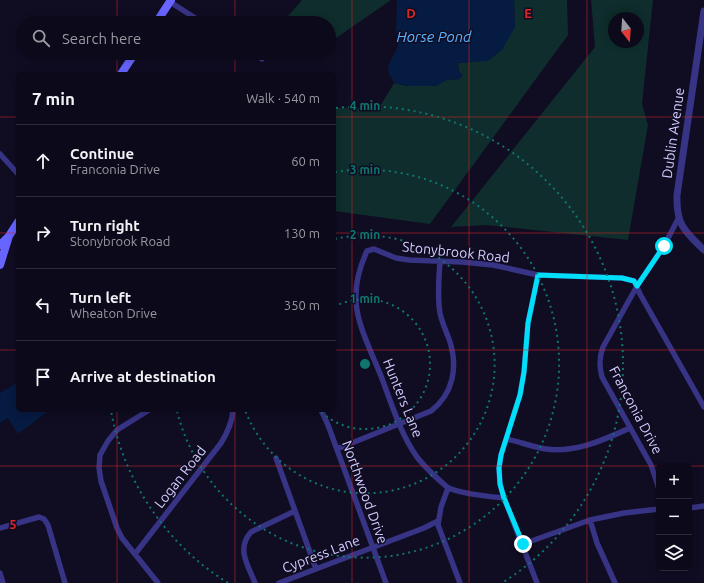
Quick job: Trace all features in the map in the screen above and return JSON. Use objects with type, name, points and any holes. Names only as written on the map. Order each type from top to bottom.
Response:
[{"type":"main road","points":[[161,16],[171,1]]},
{"type":"main road","points":[[122,72],[130,60]]},
{"type":"main road","points":[[0,245],[9,236],[16,225]]},
{"type":"main road","points":[[0,265],[9,236]]},
{"type":"street","points":[[171,1],[193,16]]},
{"type":"street","name":"Dublin Avenue","points":[[704,11],[676,195],[678,219],[687,234],[704,250]]},
{"type":"street","points":[[0,154],[16,172]]},
{"type":"street","name":"Franconia Drive","points":[[656,480],[651,465],[602,377],[599,366],[602,347],[637,286],[664,246],[678,219]]},
{"type":"street","name":"Stonybrook Road","points":[[367,250],[374,249],[396,258],[409,260],[493,265],[538,275],[622,278],[634,281],[637,286]]},
{"type":"street","name":"Hunters Lane","points":[[367,250],[359,271],[356,289],[358,314],[400,424],[411,447],[418,458],[448,488]]},
{"type":"street","points":[[337,449],[431,411],[445,397],[453,380],[454,355],[442,319],[438,300],[440,261]]},
{"type":"street","points":[[537,583],[504,498],[500,484],[499,468],[501,455],[520,395],[524,372],[528,323],[538,275]]},
{"type":"street","points":[[637,286],[640,294],[704,407]]},
{"type":"street","points":[[146,412],[117,430],[108,441],[100,455],[99,468],[101,481],[117,528],[158,583]]},
{"type":"street","name":"Logan Road","points":[[135,554],[221,443],[230,427],[233,412]]},
{"type":"street","name":"Northwood Drive","points":[[322,412],[337,449],[386,583]]},
{"type":"street","points":[[507,439],[546,449],[570,449],[587,446],[602,441],[630,428]]},
{"type":"street","points":[[276,458],[316,569]]},
{"type":"street","points":[[460,583],[441,534],[438,522],[441,507],[448,488],[489,497],[504,498]]},
{"type":"street","points":[[692,508],[704,506]]},
{"type":"street","points":[[523,544],[590,520],[624,513],[656,509]]},
{"type":"street","points":[[255,583],[244,556],[243,548],[246,538],[251,532],[295,512]]},
{"type":"street","points":[[0,528],[39,517],[44,519],[48,525],[65,583]]},
{"type":"street","points":[[590,520],[597,543],[615,583]]},
{"type":"street","name":"Cypress Lane","points":[[279,583],[438,522]]},
{"type":"street","points":[[0,573],[3,583]]},
{"type":"green space","points":[[302,0],[391,0],[336,38],[336,16],[288,16]]},
{"type":"green space","points":[[514,0],[567,0],[568,35],[430,224],[336,211],[336,108],[379,108],[394,83],[408,86],[436,86],[446,80],[460,79],[458,63],[471,62],[515,27]]},
{"type":"green space","points":[[591,0],[653,0],[642,104],[648,125],[628,240],[486,225],[451,227],[595,47]]},
{"type":"water","name":"Horse Pond","points":[[397,0],[514,0],[515,27],[502,50],[488,61],[458,63],[458,70],[463,75],[460,79],[446,80],[436,86],[408,86],[394,83],[388,71],[389,64],[398,46],[396,29]]},
{"type":"water","points":[[16,383],[16,412],[47,412],[18,434],[8,418],[0,423],[0,393]]},
{"type":"route","points":[[523,544],[504,498],[500,484],[499,468],[501,455],[520,395],[524,372],[528,323],[538,275],[622,278],[634,281],[637,286],[664,246]]}]
